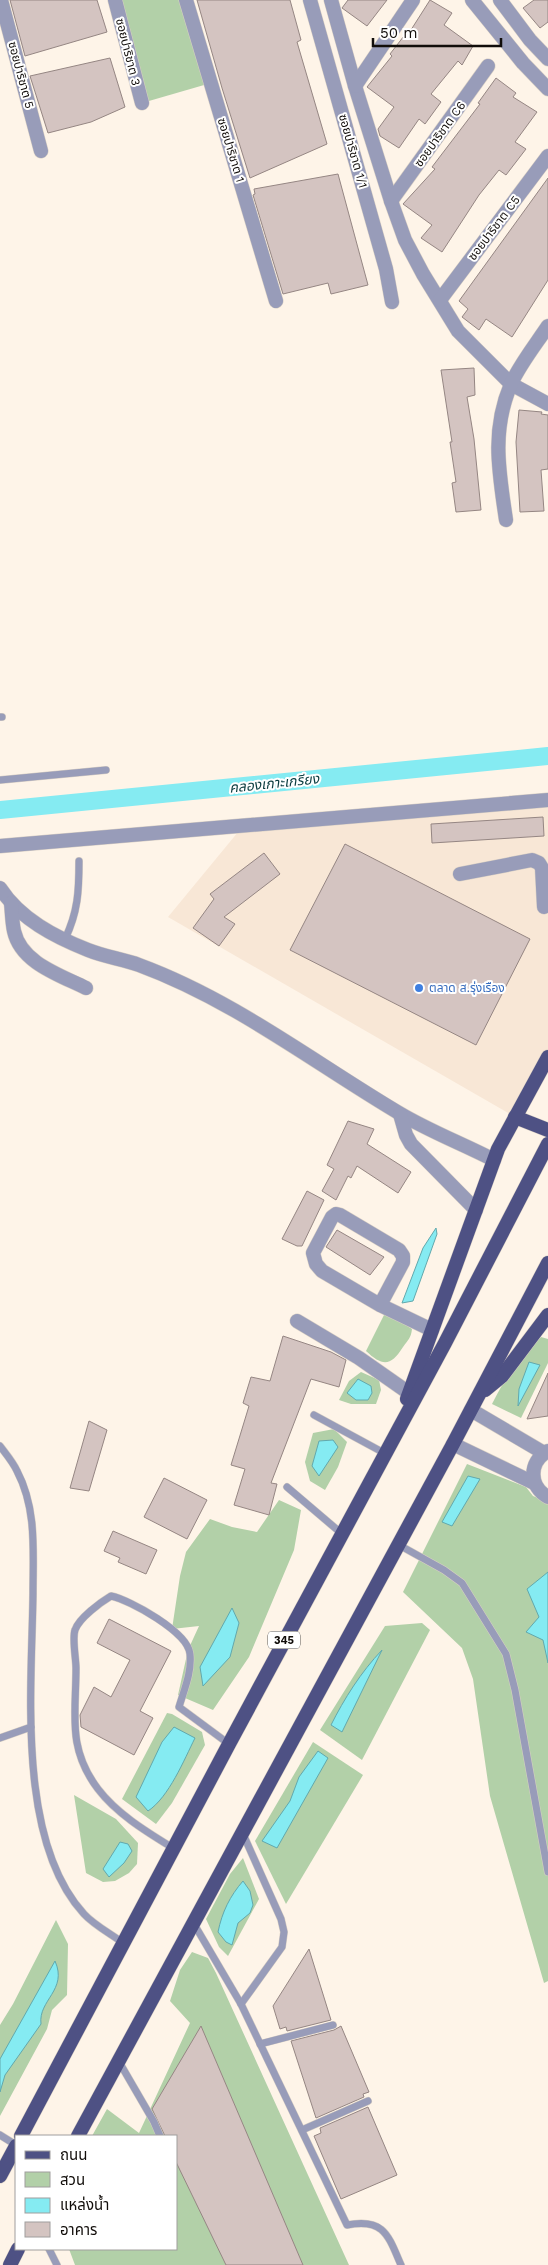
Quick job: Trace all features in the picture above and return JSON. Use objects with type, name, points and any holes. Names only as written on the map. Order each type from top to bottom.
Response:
[{"type":"main road","points":[[400,1426],[409,1393],[494,1160],[548,1057]]},
{"type":"main road","points":[[515,1118],[548,1130]]},
{"type":"main road","name":"345","points":[[22,2135],[173,1848],[386,1454],[548,1144]]},
{"type":"main road","points":[[79,2135],[118,2060],[198,1930],[242,1833],[399,1545],[548,1263]]},
{"type":"main road","points":[[480,1394],[502,1376],[546,1323]]},
{"type":"main road","points":[[0,2176],[15,2147]]},
{"type":"main road","points":[[10,2265],[18,2250]]},
{"type":"street","name":"ซอยปาริชาต 5","points":[[1,0],[41,151]]},
{"type":"street","name":"ซอยปาริชาต 3","points":[[115,0],[142,103]]},
{"type":"street","name":"ซอยปาริชาต 1","points":[[186,0],[276,301]]},
{"type":"street","name":"ซอยปาริชาต 1/1","points":[[310,0],[386,269],[392,302]]},
{"type":"street","points":[[331,0],[355,86],[405,240],[449,319],[458,331],[511,384],[548,404]]},
{"type":"street","points":[[355,86],[413,0]]},
{"type":"street","points":[[472,0],[523,63],[548,89]]},
{"type":"street","points":[[500,0],[530,40],[548,58]]},
{"type":"street","name":"ซอยปาริชาต C6","points":[[391,201],[488,66]]},
{"type":"street","name":"ซอยปาริชาต C5","points":[[440,300],[548,156]]},
{"type":"street","points":[[506,520],[497,449],[501,419],[511,384],[548,326]]},
{"type":"street","points":[[0,846],[548,800]]},
{"type":"street","points":[[460,874],[532,860],[539,863],[542,868],[544,907]]},
{"type":"street","points":[[0,888],[17,911],[36,924],[89,951],[138,964],[210,996],[281,1038],[400,1114],[494,1160]]},
{"type":"street","points":[[11,904],[14,932],[21,948],[37,963],[86,988]]},
{"type":"street","points":[[400,1114],[406,1135],[411,1144],[476,1210]]},
{"type":"street","points":[[380,1305],[403,1262],[403,1256],[398,1250],[336,1214],[332,1217],[312,1253],[314,1260],[322,1271],[380,1305],[432,1330]]},
{"type":"street","points":[[297,1321],[359,1358],[409,1393]]},
{"type":"street","points":[[471,1410],[546,1452],[535,1463],[533,1470],[534,1483],[548,1498]]},
{"type":"street","points":[[453,1444],[534,1483]]},
{"type":"lane","points":[[0,780],[106,770]]},
{"type":"lane","points":[[65,939],[74,920],[79,892],[79,861]]},
{"type":"lane","points":[[314,1415],[386,1454]]},
{"type":"lane","points":[[0,1446],[17,1469],[28,1496],[33,1530],[31,1727],[33,1770],[44,1837],[63,1886],[84,1915],[123,1943]]},
{"type":"lane","points":[[287,1488],[342,1533]]},
{"type":"lane","points":[[399,1545],[449,1572],[462,1583],[506,1654],[515,1690],[548,1872]]},
{"type":"lane","points":[[173,1848],[132,1821],[117,1808],[98,1789],[82,1760],[74,1731],[75,1630],[96,1605],[111,1596],[124,1599],[177,1634],[190,1652],[190,1670],[180,1707],[229,1744]]},
{"type":"lane","points":[[0,1738],[31,1727]]},
{"type":"lane","points":[[241,2004],[282,1947],[284,1932],[273,1902],[242,1833]]},
{"type":"lane","points":[[198,1930],[241,2004],[347,2225],[364,2222],[388,2234],[401,2265]]},
{"type":"lane","points":[[260,2044],[333,2025]]},
{"type":"lane","points":[[118,2060],[160,2135]]},
{"type":"lane","points":[[302,2130],[368,2101]]},
{"type":"lane","points":[[0,2135],[15,2144]]},
{"type":"lane","points":[[50,2250],[57,2265]]},
{"type":"shaded area","name":"ตลาด ส.รุ่งเรือง","points":[[548,805],[548,1059],[515,1117],[168,917],[243,826]]},
{"type":"green space","points":[[116,0],[186,0],[211,83],[142,103]]},
{"type":"green space","points":[[386,1311],[412,1329],[409,1339],[395,1358],[391,1361],[382,1362],[366,1351]]},
{"type":"green space","points":[[541,1337],[548,1339],[548,1363],[521,1418],[492,1404],[513,1368]]},
{"type":"green space","points":[[361,1372],[379,1380],[381,1390],[376,1404],[351,1404],[339,1400],[349,1381]]},
{"type":"green space","points":[[334,1429],[347,1442],[338,1467],[325,1490],[310,1481],[305,1462],[313,1433]]},
{"type":"green space","points":[[467,1464],[526,1487],[533,1496],[548,1502],[548,1981],[544,1983],[490,1796],[473,1679],[462,1648],[403,1592]]},
{"type":"green space","points":[[279,1500],[301,1510],[294,1550],[249,1657],[213,1710],[178,1695],[188,1650],[199,1626],[172,1629],[180,1576],[186,1552],[210,1519],[232,1527],[257,1532]]},
{"type":"green space","points":[[422,1623],[430,1630],[362,1760],[320,1730],[385,1626]]},
{"type":"green space","points":[[167,1713],[172,1714],[202,1732],[205,1745],[172,1803],[156,1824],[122,1799]]},
{"type":"green space","points":[[313,1742],[363,1775],[286,1904],[255,1841]]},
{"type":"green space","points":[[74,1795],[116,1819],[138,1843],[137,1864],[129,1873],[115,1881],[103,1882],[86,1873]]},
{"type":"green space","points":[[243,1858],[259,1899],[228,1956],[219,1947],[206,1919],[230,1874]]},
{"type":"green space","points":[[56,1920],[68,1944],[67,1995],[52,2010],[47,2029],[0,2116],[0,2025],[13,2004]]},
{"type":"green space","points":[[192,1952],[208,1958],[349,2265],[75,2265],[69,2250],[178,2250],[178,2135],[93,2135],[107,2109],[139,2133],[190,2023],[170,2001],[180,1970]]},
{"type":"water","points":[[436,1228],[437,1234],[413,1301],[402,1303],[423,1248]]},
{"type":"water","points":[[529,1362],[540,1365],[518,1406],[519,1389]]},
{"type":"water","points":[[358,1379],[371,1386],[372,1393],[368,1400],[356,1400],[347,1393]]},
{"type":"water","points":[[333,1440],[338,1447],[319,1476],[312,1466],[319,1441]]},
{"type":"water","points":[[468,1476],[480,1479],[452,1526],[442,1522]]},
{"type":"water","points":[[548,1572],[548,1663],[543,1640],[526,1632],[539,1617],[527,1589]]},
{"type":"water","points":[[232,1608],[239,1623],[230,1657],[203,1686],[200,1667]]},
{"type":"water","points":[[382,1650],[342,1732],[331,1725],[354,1686]]},
{"type":"water","points":[[174,1727],[195,1738],[169,1788],[156,1805],[148,1811],[136,1797],[162,1742]]},
{"type":"water","points":[[318,1751],[328,1758],[277,1848],[262,1841],[290,1801],[299,1777]]},
{"type":"water","points":[[120,1842],[128,1844],[132,1851],[124,1863],[109,1877],[103,1869]]},
{"type":"water","points":[[243,1881],[250,1891],[253,1905],[250,1913],[238,1923],[232,1945],[226,1942],[218,1932],[227,1905]]},
{"type":"water","points":[[55,1961],[58,1980],[44,2008],[41,2024],[5,2075],[0,2092],[0,2059]]},
{"type":"building","points":[[10,0],[97,0],[107,32],[25,56]]},
{"type":"building","points":[[197,0],[290,0],[301,40],[297,42],[327,144],[250,178]]},
{"type":"building","points":[[348,0],[387,0],[367,26],[342,8]]},
{"type":"building","points":[[430,0],[452,13],[444,25],[473,46],[462,65],[458,61],[431,94],[441,102],[425,124],[419,119],[399,148],[380,136],[378,129],[394,107],[367,87],[392,56],[390,54],[407,32],[409,33]]},
{"type":"building","points":[[534,0],[548,0],[548,22],[540,28],[523,8]]},
{"type":"building","points":[[110,58],[125,107],[91,122],[48,133],[30,76]]},
{"type":"building","points":[[496,78],[516,93],[513,97],[537,112],[515,142],[526,149],[506,175],[499,170],[479,195],[442,252],[421,238],[432,225],[403,204],[435,169],[432,167],[480,104],[478,103]]},
{"type":"building","points":[[338,174],[368,285],[331,294],[328,283],[283,294],[253,195],[255,194],[254,189]]},
{"type":"building","points":[[548,178],[548,280],[512,337],[486,319],[479,330],[462,317],[468,309],[459,301]]},
{"type":"building","points":[[474,368],[475,395],[467,397],[474,439],[481,510],[456,512],[452,483],[456,482],[450,442],[452,442],[441,370]]},
{"type":"building","points":[[519,410],[542,412],[541,414],[548,415],[548,469],[541,470],[544,511],[520,512],[516,442]]},
{"type":"building","points":[[543,817],[544,836],[432,843],[431,824]]},
{"type":"building","points":[[345,844],[530,939],[476,1045],[290,950]]},
{"type":"building","points":[[264,853],[280,874],[224,917],[235,924],[219,946],[193,928],[214,899],[210,894]]},
{"type":"building","points":[[348,1121],[374,1129],[367,1144],[411,1172],[398,1193],[357,1166],[351,1178],[348,1176],[336,1200],[322,1191],[334,1169],[327,1165]]},
{"type":"building","points":[[307,1191],[324,1200],[302,1246],[297,1246],[282,1239]]},
{"type":"building","points":[[337,1230],[384,1257],[370,1275],[326,1247]]},
{"type":"building","points":[[283,1336],[331,1352],[346,1360],[339,1387],[311,1379],[271,1483],[277,1484],[269,1515],[234,1505],[245,1469],[231,1465],[249,1406],[243,1403],[251,1377],[270,1381]]},
{"type":"building","points":[[548,1373],[548,1416],[527,1419]]},
{"type":"building","points":[[89,1421],[107,1430],[89,1491],[70,1488]]},
{"type":"building","points":[[164,1478],[207,1500],[187,1539],[144,1517]]},
{"type":"building","points":[[113,1531],[157,1550],[146,1574],[118,1562],[120,1558],[104,1551]]},
{"type":"building","points":[[109,1619],[171,1651],[140,1711],[153,1718],[134,1755],[81,1727],[80,1715],[94,1687],[111,1697],[130,1660],[97,1643]]},
{"type":"building","points":[[309,1949],[331,2020],[287,2031],[286,2027],[280,2029],[273,2006]]},
{"type":"building","points":[[201,2026],[303,2265],[226,2265],[178,2166],[178,2135],[165,2135],[152,2109]]},
{"type":"building","points":[[341,2026],[369,2092],[363,2094],[364,2097],[316,2118],[291,2041],[334,2030]]},
{"type":"building","points":[[368,2107],[397,2175],[341,2199],[314,2136],[321,2133],[320,2128]]},
{"type":"waterway","name":"คลองเกาะเกรียง","points":[[0,810],[548,756]]},
{"type":"place","name":"ตลาด ส.รุ่งเรือง","points":[[419,988]]}]
